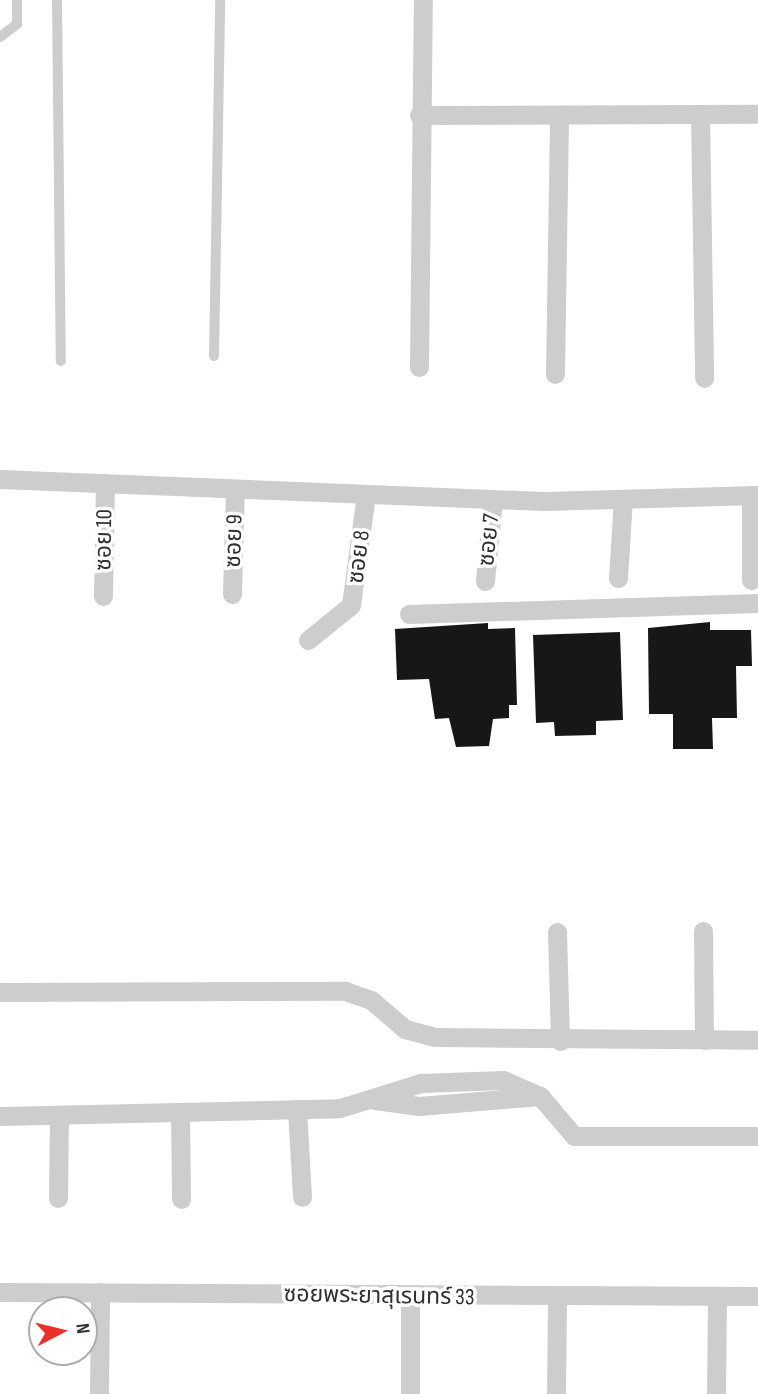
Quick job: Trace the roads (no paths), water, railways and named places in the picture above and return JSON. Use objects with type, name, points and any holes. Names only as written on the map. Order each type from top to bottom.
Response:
[{"type":"street","points":[[419,367],[419,115],[423,0]]},
{"type":"street","points":[[700,114],[704,378]]},
{"type":"street","points":[[419,115],[758,114]]},
{"type":"street","points":[[555,374],[559,115]]},
{"type":"street","points":[[0,479],[493,499],[755,495],[751,580]]},
{"type":"street","name":"ซอย 10","points":[[103,596],[105,483]]},
{"type":"street","name":"ซอย 9","points":[[232,594],[235,489]]},
{"type":"street","name":"ซอย 8","points":[[308,640],[351,605],[366,494]]},
{"type":"street","name":"ซอย 7","points":[[485,581],[493,499]]},
{"type":"street","points":[[618,578],[623,499]]},
{"type":"street","points":[[409,614],[758,603]]},
{"type":"street","points":[[703,930],[704,1040]]},
{"type":"street","points":[[557,932],[560,1041]]},
{"type":"street","points":[[0,992],[345,991],[370,1000],[405,1029],[435,1037],[560,1041],[758,1040]]},
{"type":"street","points":[[0,1116],[297,1109],[372,1100],[419,1106],[540,1096],[574,1136],[758,1136]]},
{"type":"street","points":[[297,1109],[302,1197]]},
{"type":"street","points":[[180,1112],[181,1199]]},
{"type":"street","points":[[58,1198],[60,1116]]},
{"type":"street","name":"ซอยพระยาสุเรนทร์ 33","points":[[0,1292],[717,1299],[758,1296]]},
{"type":"street","points":[[99,1394],[100,1292]]},
{"type":"street","points":[[410,1296],[410,1394]]},
{"type":"street","points":[[556,1298],[556,1394]]},
{"type":"street","points":[[716,1394],[717,1299]]},
{"type":"lane","points":[[0,37],[17,24],[17,0]]},
{"type":"lane","points":[[57,0],[61,361]]},
{"type":"lane","points":[[214,356],[220,0]]}]
